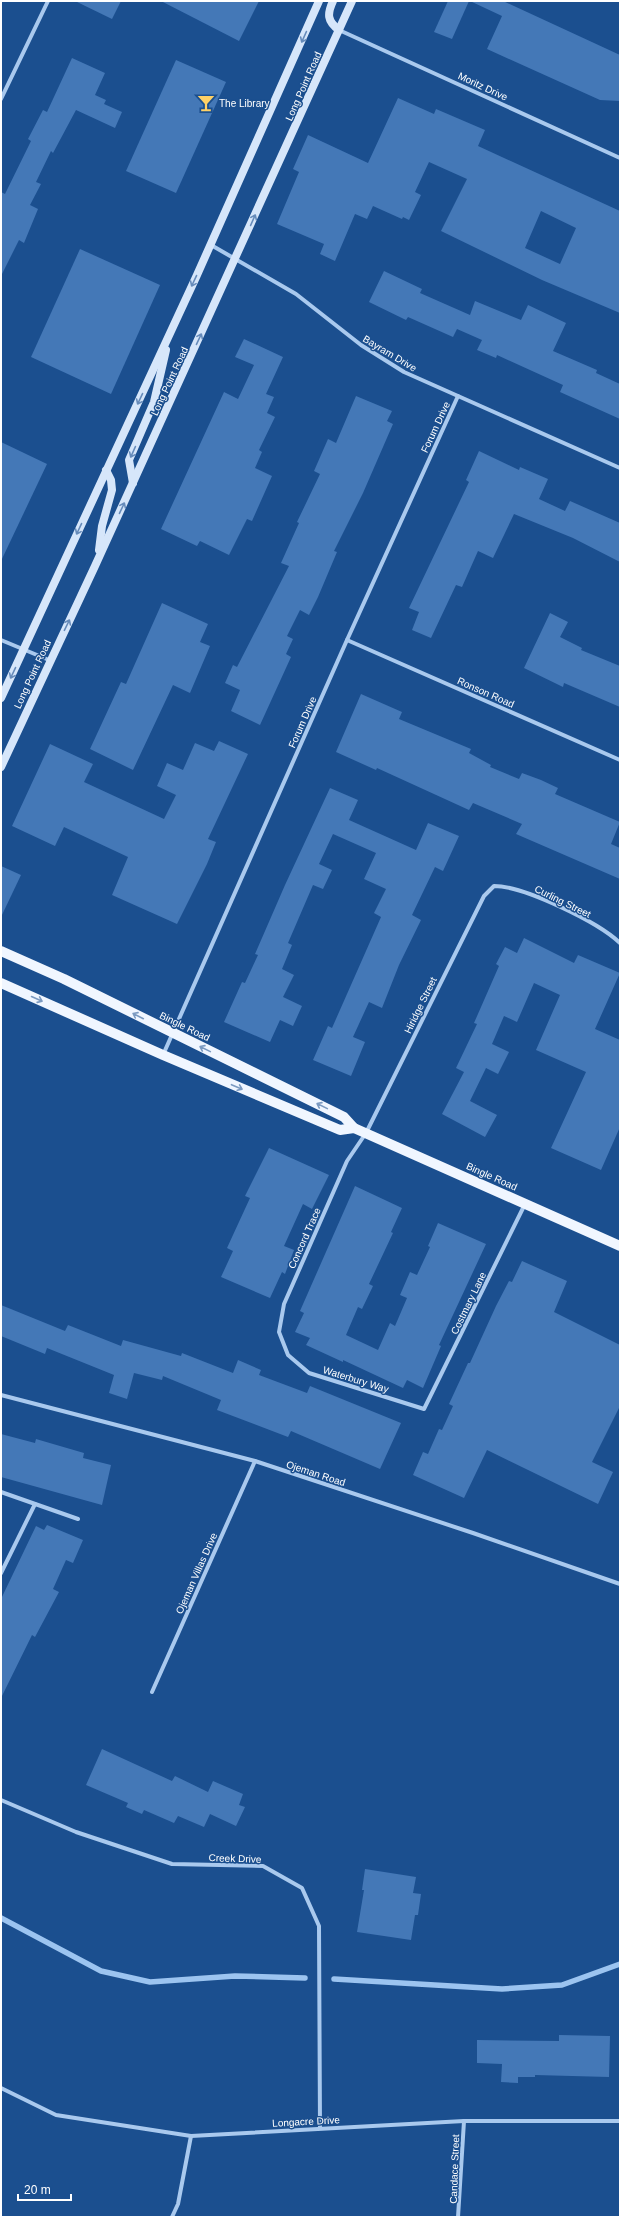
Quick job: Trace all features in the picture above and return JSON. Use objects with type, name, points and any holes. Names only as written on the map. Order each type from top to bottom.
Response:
[{"type":"main road","name":"Long Point Road","points":[[1,698],[211,245],[320,1]]},
{"type":"main road","points":[[333,1],[328,16],[331,24],[339,30]]},
{"type":"main road","name":"Long Point Road","points":[[1,767],[49,660],[133,483],[352,1]]},
{"type":"main road","points":[[133,483],[129,460],[154,402],[169,335]]},
{"type":"main road","points":[[98,559],[102,526],[112,490],[112,480],[106,470]]},
{"type":"main road","name":"Bingle Road","points":[[1,951],[64,979],[344,1117],[354,1128],[620,1246]]},
{"type":"main road","name":"Bingle Road","points":[[1,983],[163,1055],[340,1130],[354,1128]]},
{"type":"street","points":[[1,99],[48,1]]},
{"type":"street","name":"Moritz Drive","points":[[339,30],[620,158]]},
{"type":"street","name":"Bayram Drive","points":[[211,245],[296,294],[361,345],[404,372],[620,468]]},
{"type":"street","name":"Forum Drive","points":[[163,1055],[346,640],[458,396]]},
{"type":"street","points":[[1,640],[49,660]]},
{"type":"street","name":"Ronson Road","points":[[346,640],[620,760]]},
{"type":"street","name":"Curling Street","points":[[494,886],[506,886],[525,892],[578,917],[612,936],[620,943]]},
{"type":"street","name":"Hiridge Street","points":[[366,1133],[478,905],[484,896],[494,886]]},
{"type":"street","name":"Concord Trace","points":[[288,1355],[279,1332],[284,1304],[347,1161],[366,1133]]},
{"type":"street","name":"Costmary Lane","points":[[424,1409],[525,1204]]},
{"type":"street","name":"Waterbury Way","points":[[288,1355],[310,1373],[424,1409]]},
{"type":"street","name":"Ojeman Road","points":[[1,1395],[255,1461],[473,1533],[620,1584]]},
{"type":"street","name":"Ojeman Villas Drive","points":[[152,1692],[255,1461]]},
{"type":"street","points":[[1,1492],[78,1519]]},
{"type":"street","points":[[1,1573],[35,1504]]},
{"type":"street","name":"Creek Drive","points":[[1,1800],[76,1832],[172,1864],[263,1866],[302,1888],[319,1926],[320,2128]]},
{"type":"street","name":"Longacre Drive","points":[[1,2088],[56,2115],[191,2136],[464,2121],[620,2121]]},
{"type":"street","name":"Candace Street","points":[[458,2217],[464,2121]]},
{"type":"street","points":[[172,2217],[178,2204],[191,2136]]},
{"type":"building","points":[[75,1],[121,1],[112,19]]},
{"type":"building","points":[[161,1],[259,1],[239,41]]},
{"type":"building","points":[[448,1],[469,1],[452,39],[434,32]]},
{"type":"building","points":[[470,1],[503,1],[620,55],[620,101],[600,100],[487,49],[502,16]]},
{"type":"building","points":[[72,58],[105,73],[95,95],[106,100],[104,104],[122,112],[115,128],[76,110],[53,153],[51,151],[36,182],[41,184],[30,205],[38,209],[24,243],[19,240],[1,276],[1,192],[5,194],[31,141],[28,139],[43,110],[47,112]]},
{"type":"building","points":[[176,60],[226,82],[176,193],[126,171]]},
{"type":"building","points":[[398,98],[434,114],[436,109],[485,130],[478,146],[620,211],[620,313],[542,280],[441,231],[467,179],[429,162],[415,192],[421,195],[409,220],[403,217],[402,219],[373,206],[367,219],[355,214],[335,261],[320,254],[324,244],[277,224],[299,172],[293,169],[308,135],[368,163]],"holes":[[[541,211],[576,228],[560,264],[525,248]]]},
{"type":"building","points":[[80,249],[160,285],[111,394],[31,357]]},
{"type":"building","points":[[384,271],[422,289],[420,293],[470,315],[475,301],[521,320],[528,305],[566,323],[553,351],[597,370],[596,373],[620,384],[620,419],[560,392],[563,385],[497,355],[496,358],[477,350],[482,340],[457,329],[453,337],[408,317],[406,320],[369,302]]},
{"type":"building","points":[[244,339],[283,357],[266,394],[274,397],[267,413],[275,417],[259,450],[262,452],[255,468],[272,476],[252,521],[247,519],[229,555],[200,541],[197,546],[161,529],[224,392],[238,399],[254,365],[235,357]]},
{"type":"building","points":[[356,396],[392,411],[387,421],[393,424],[363,493],[334,551],[337,552],[309,615],[300,610],[287,636],[293,639],[286,654],[291,657],[260,725],[231,711],[240,690],[225,683],[233,665],[237,667],[289,566],[281,563],[299,523],[297,522],[320,474],[314,471],[328,439],[336,443]]},
{"type":"building","points":[[1,442],[47,464],[1,561]]},
{"type":"building","points":[[479,451],[519,470],[520,467],[548,479],[539,499],[565,511],[570,501],[620,523],[620,562],[573,538],[514,514],[493,558],[478,551],[462,587],[456,585],[431,638],[412,630],[419,612],[409,608],[469,482],[466,480]]},
{"type":"building","points":[[162,603],[208,624],[200,642],[210,646],[190,693],[173,685],[133,770],[90,749],[121,682],[126,684]]},
{"type":"building","points":[[550,613],[568,622],[560,637],[582,648],[581,650],[620,666],[620,707],[564,683],[563,687],[524,668]]},
{"type":"building","points":[[361,694],[402,712],[399,719],[471,749],[469,753],[491,765],[490,767],[519,779],[522,773],[541,780],[558,788],[555,794],[620,822],[611,844],[620,848],[620,879],[516,834],[522,824],[473,803],[469,810],[377,768],[376,770],[336,752]]},
{"type":"building","points":[[219,741],[248,754],[208,839],[216,842],[207,864],[177,924],[112,895],[128,857],[64,827],[55,846],[12,826],[50,744],[93,764],[84,782],[164,819],[176,795],[157,786],[167,763],[183,770],[195,743],[214,751]]},
{"type":"building","points":[[330,788],[358,800],[349,820],[416,850],[428,823],[459,836],[443,871],[435,867],[412,915],[421,920],[399,965],[382,1008],[369,1002],[353,1037],[365,1042],[351,1076],[313,1060],[328,1026],[332,1028],[381,917],[374,913],[386,889],[364,879],[376,853],[333,834],[319,864],[332,870],[323,889],[313,885],[288,943],[292,945],[282,969],[294,975],[283,997],[302,1006],[293,1026],[280,1020],[270,1042],[224,1022],[242,982],[245,983],[258,955],[255,954]]},
{"type":"building","points":[[1,866],[21,875],[1,917]]},
{"type":"building","points":[[524,938],[574,963],[578,955],[620,973],[595,1029],[620,1040],[620,1127],[601,1170],[551,1148],[586,1072],[536,1050],[560,995],[534,983],[517,1022],[504,1016],[492,1044],[509,1052],[498,1074],[486,1068],[470,1101],[497,1115],[485,1137],[442,1114],[464,1072],[456,1068],[477,1024],[474,1023],[499,966],[496,964],[505,947],[517,953]]},
{"type":"building","points":[[269,1148],[329,1175],[312,1209],[303,1204],[284,1246],[294,1250],[285,1274],[282,1272],[270,1298],[221,1277],[233,1251],[227,1248],[250,1198],[245,1196]]},
{"type":"building","points":[[355,1186],[402,1208],[391,1232],[393,1233],[369,1284],[373,1286],[362,1309],[358,1307],[346,1335],[378,1350],[390,1323],[395,1326],[407,1298],[400,1295],[410,1272],[417,1275],[430,1247],[428,1246],[438,1223],[486,1244],[439,1345],[441,1346],[423,1388],[407,1380],[403,1388],[343,1360],[343,1362],[306,1345],[310,1338],[295,1332],[304,1313],[300,1311]]},
{"type":"building","points":[[522,1261],[567,1281],[554,1312],[620,1345],[620,1406],[592,1462],[613,1472],[598,1504],[487,1450],[464,1498],[413,1475],[423,1452],[428,1454],[439,1429],[442,1430],[453,1406],[449,1404],[468,1363],[470,1363],[509,1281],[512,1282]]},
{"type":"building","points":[[1,1305],[65,1331],[68,1325],[121,1346],[123,1340],[181,1356],[182,1353],[233,1373],[238,1360],[261,1370],[259,1375],[307,1393],[310,1386],[401,1423],[380,1469],[291,1431],[288,1437],[217,1410],[221,1400],[163,1376],[162,1380],[134,1373],[127,1399],[109,1393],[114,1375],[47,1348],[45,1354],[1,1336]]},
{"type":"building","points":[[1,1434],[35,1443],[36,1439],[84,1453],[83,1458],[111,1465],[102,1505],[1,1477]]},
{"type":"building","points":[[47,1525],[83,1540],[73,1563],[66,1560],[53,1589],[59,1592],[35,1637],[32,1635],[1,1698],[1,1599],[36,1526],[44,1530]]},
{"type":"building","points":[[102,1749],[172,1781],[175,1776],[208,1792],[213,1781],[243,1794],[239,1805],[245,1807],[236,1826],[210,1814],[204,1827],[178,1816],[174,1823],[144,1810],[142,1814],[126,1807],[128,1803],[86,1785]]},
{"type":"building","points":[[365,1869],[416,1877],[413,1893],[421,1894],[418,1915],[415,1915],[411,1940],[357,1932],[364,1890],[362,1890]]},
{"type":"building","points":[[559,2035],[610,2036],[609,2077],[535,2075],[535,2077],[518,2077],[518,2083],[501,2082],[502,2064],[477,2063],[477,2040],[559,2041]]},
{"type":"waterway","points":[[1,1918],[101,1971],[150,1982],[235,1976],[305,1978]]},
{"type":"waterway","points":[[334,1979],[502,1989],[562,1985],[620,1964]]},
{"type":"place","name":"The Library","points":[[206,103]]}]
